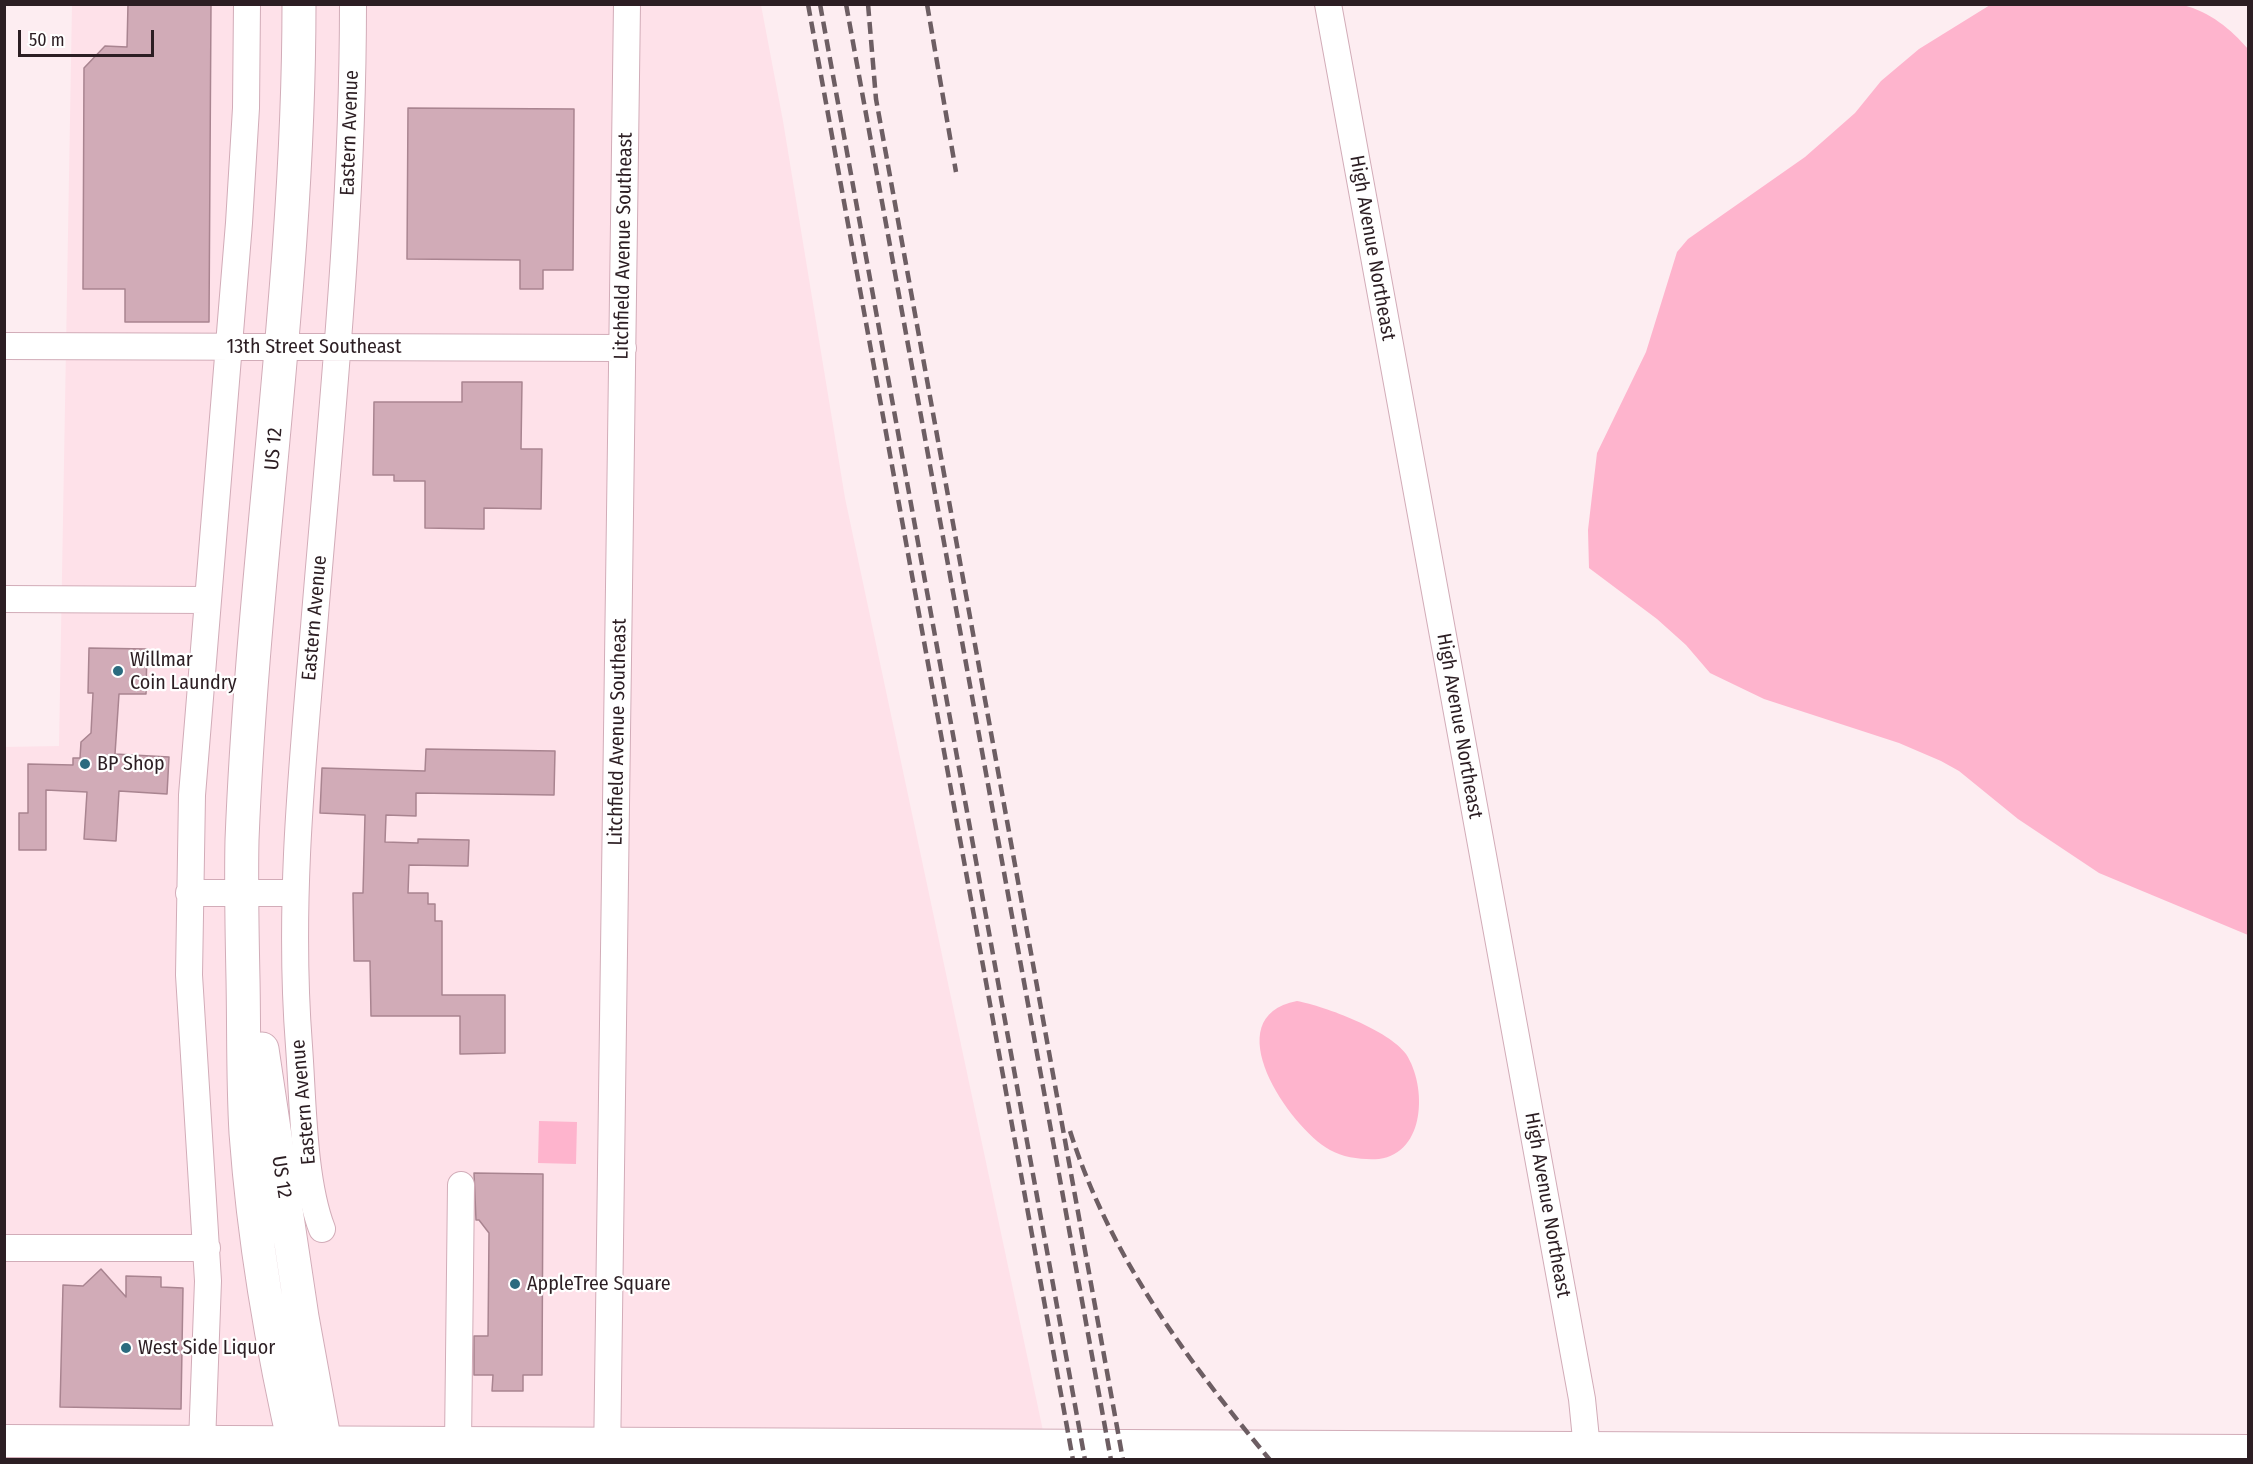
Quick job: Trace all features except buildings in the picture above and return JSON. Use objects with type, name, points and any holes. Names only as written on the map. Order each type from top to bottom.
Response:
[{"type":"highway","name":"US 12","points":[[299,4],[297,137],[283,347],[250,724],[242,892],[245,1103],[250,1171],[266,1289],[311,1451]]},
{"type":"main road","points":[[24,1447],[202,1443],[311,1451],[458,1444],[608,1452],[1587,1449],[2248,1451]]},
{"type":"street","points":[[202,1443],[208,1300],[207,1248],[189,975],[192,795],[230,346],[243,161],[247,4]]},
{"type":"street","name":"Eastern Avenue","points":[[322,1229],[313,1197],[303,1096],[297,1011],[294,893],[350,178],[353,4]]},
{"type":"street","name":"Litchfield Avenue Southeast","points":[[608,1452],[627,4]]},
{"type":"street","name":"High Avenue Northeast","points":[[1328,4],[1580,1387],[1587,1449]]},
{"type":"street","name":"13th Street Southeast","points":[[4,345],[623,348]]},
{"type":"street","points":[[4,599],[207,600]]},
{"type":"street","points":[[189,893],[294,893]]},
{"type":"street","points":[[458,1444],[461,1185]]},
{"type":"street","points":[[4,1248],[207,1248]]},
{"type":"shaded area","points":[[72,5],[761,5],[783,121],[845,498],[1049,1459],[5,1459],[4,747],[59,746]]},
{"type":"shaded area","points":[[1990,5],[2183,5],[2219,22],[2248,49],[2248,935],[2099,873],[2018,819],[1959,771],[1941,761],[1899,743],[1764,699],[1710,673],[1686,645],[1657,619],[1589,568],[1588,530],[1597,453],[1646,352],[1677,252],[1688,239],[1805,157],[1855,113],[1881,81],[1919,49]]},
{"type":"shaded area","points":[[1297,1001],[1324,1008],[1372,1028],[1398,1045],[1406,1054],[1413,1067],[1417,1083],[1418,1116],[1414,1132],[1406,1145],[1395,1154],[1379,1159],[1367,1159],[1336,1153],[1313,1138],[1280,1097],[1267,1073],[1260,1049],[1261,1028],[1273,1011]]},
{"type":"shaded area","points":[[539,1121],[577,1122],[576,1164],[538,1163]]},
{"type":"railway","points":[[808,4],[1073,1460]]},
{"type":"railway","points":[[820,4],[1085,1460]]},
{"type":"railway","points":[[846,4],[1111,1460]]},
{"type":"railway","points":[[868,4],[876,99],[1123,1460]]},
{"type":"railway","points":[[927,4],[956,172]]},
{"type":"railway","points":[[1070,1131],[1106,1222],[1129,1264],[1154,1305],[1209,1384],[1270,1460]]},
{"type":"place","name":"Willmar Coin Laundry","points":[[118,671]]},
{"type":"place","name":"BP Shop","points":[[85,764]]},
{"type":"place","name":"AppleTree Square","points":[[515,1284]]},
{"type":"place","name":"West Side Liquor","points":[[126,1348]]}]
